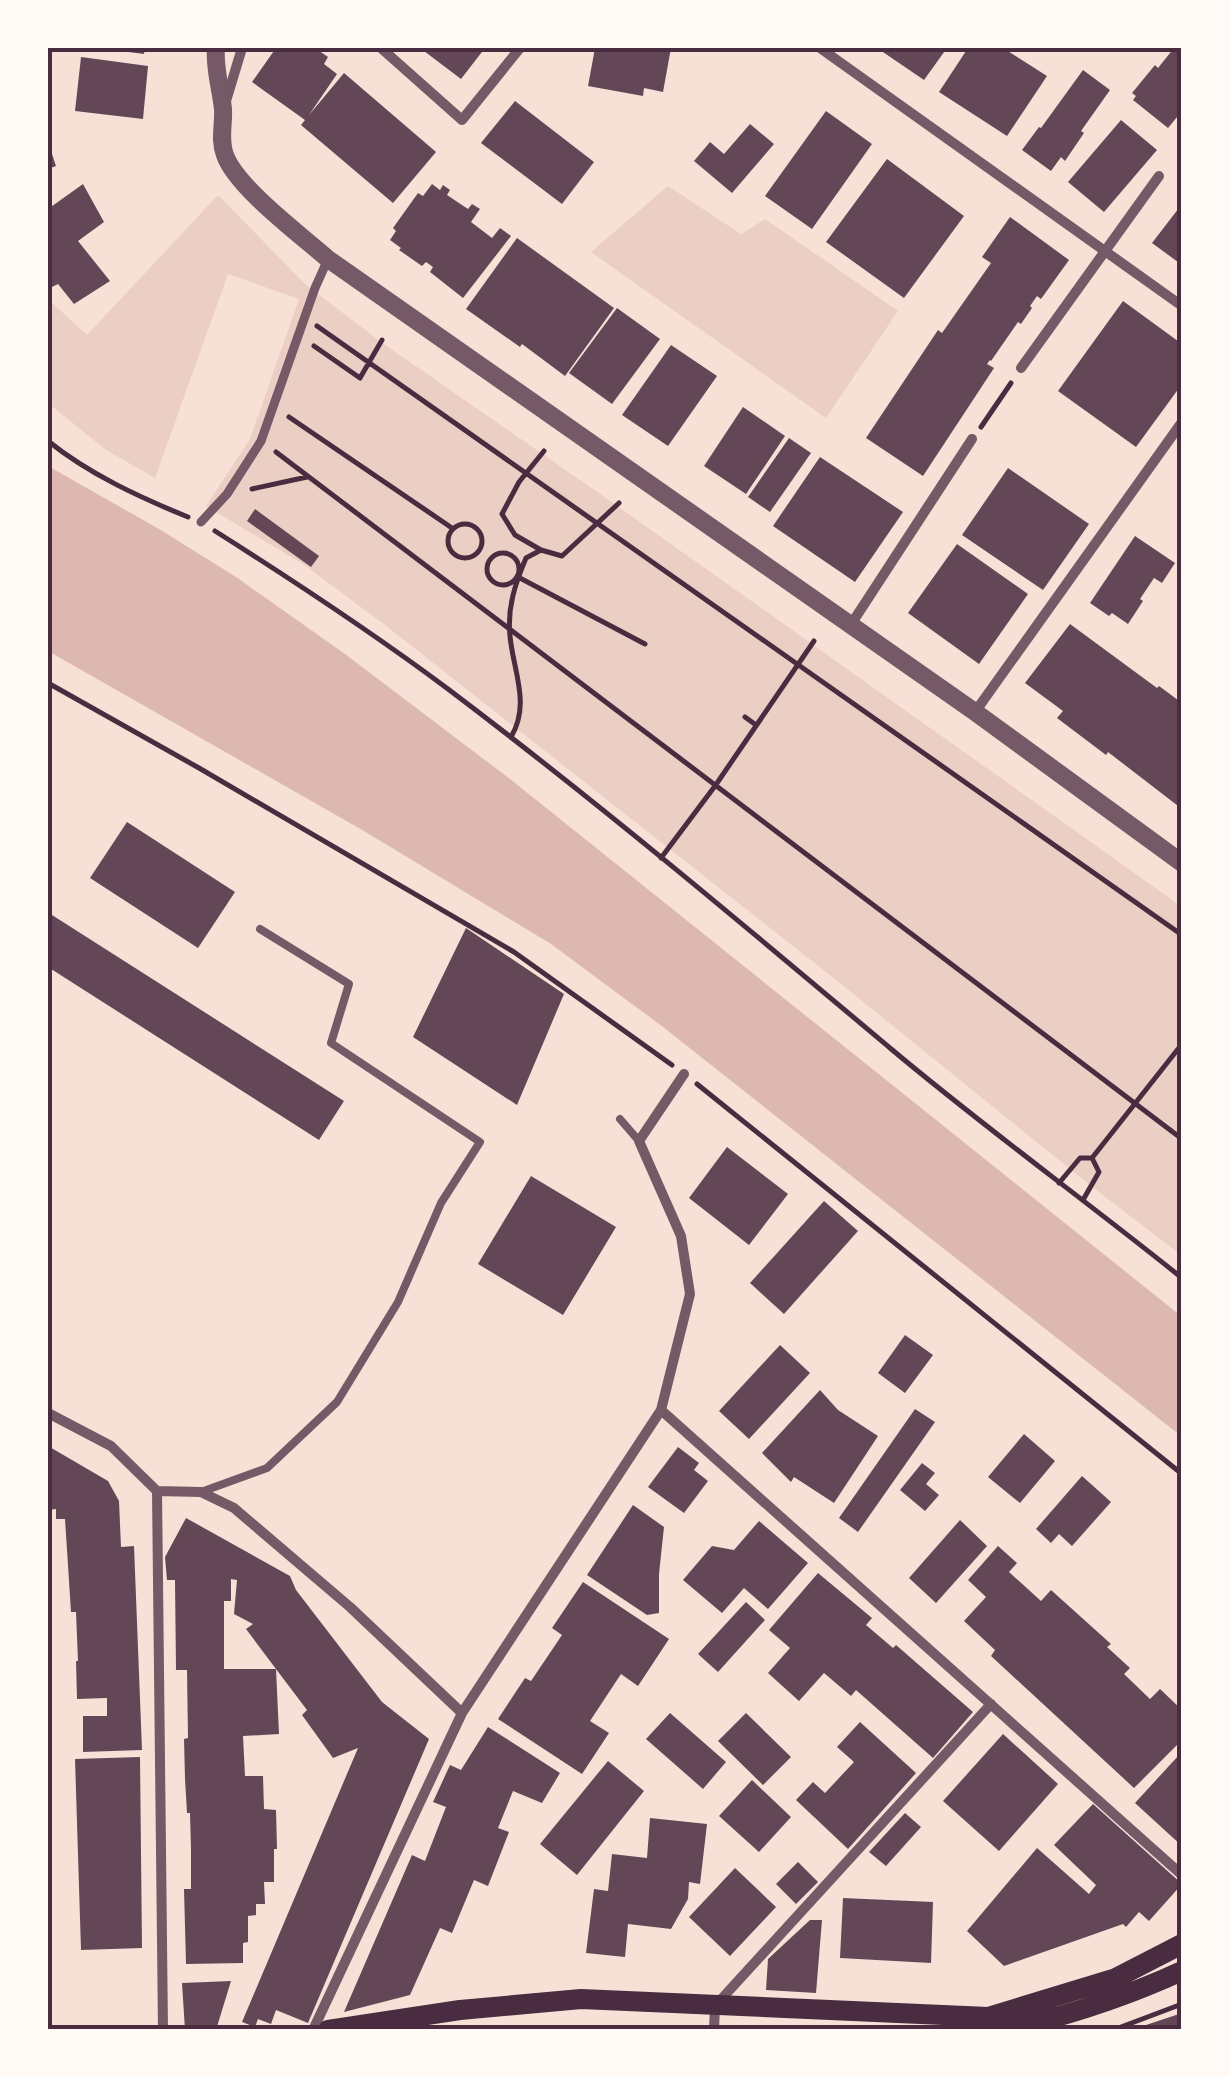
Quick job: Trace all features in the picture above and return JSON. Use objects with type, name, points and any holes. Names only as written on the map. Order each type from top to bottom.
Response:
[{"type":"main road","points":[[328,2030],[460,2010],[582,1999],[988,2017],[1116,1978],[1182,1944]]},
{"type":"main road","points":[[1005,2030],[1065,2016],[1182,1971]]},
{"type":"street","points":[[216,48],[223,112]]},
{"type":"street","points":[[242,48],[223,112],[224,156],[262,202],[328,259],[975,712],[1182,862]]},
{"type":"street","points":[[381,48],[462,120],[520,48]]},
{"type":"street","points":[[820,48],[1182,306]]},
{"type":"street","points":[[1021,368],[1159,176]]},
{"type":"street","points":[[201,522],[227,494],[261,441],[328,259]]},
{"type":"street","points":[[975,712],[1182,422]]},
{"type":"street","points":[[850,626],[972,439]]},
{"type":"street","points":[[313,2030],[462,1713],[662,1410],[690,1294],[681,1236],[638,1141],[684,1074]]},
{"type":"street","points":[[662,1410],[1182,1875]]},
{"type":"street","points":[[48,1414],[111,1446],[156,1491],[201,1492],[234,1508],[350,1607],[462,1713]]},
{"type":"street","points":[[156,1491],[163,2030]]},
{"type":"street","points":[[714,2030],[715,2006],[991,1704]]},
{"type":"lane","points":[[201,1492],[267,1468],[337,1402],[398,1302],[440,1203],[480,1142],[332,1043],[349,984],[260,929]]},
{"type":"lane","points":[[620,1119],[638,1141]]},
{"type":"path","points":[[305,318],[1182,935]]},
{"type":"path","points":[[300,336],[360,378],[382,340]]},
{"type":"path","points":[[972,439],[1021,368]]},
{"type":"path","points":[[274,407],[452,528]]},
{"type":"path","points":[[48,441],[133,494],[201,522],[290,578],[446,688],[661,858],[941,1090],[1182,1278]]},
{"type":"path","points":[[261,441],[1182,1139]]},
{"type":"path","points":[[544,451],[502,514],[516,535],[541,550],[562,556],[619,503]]},
{"type":"path","points":[[227,494],[308,476]]},
{"type":"path","points":[[462,523],[475,526],[483,537],[480,551],[468,558],[455,556],[448,544],[452,528],[462,523]]},
{"type":"path","points":[[511,738],[522,692],[510,630],[510,602],[526,558],[541,550]]},
{"type":"path","points":[[480,551],[490,557]]},
{"type":"path","points":[[500,552],[513,554],[520,565],[518,577],[506,585],[494,583],[486,572],[490,557],[500,552]]},
{"type":"path","points":[[518,577],[645,644]]},
{"type":"path","points":[[661,858],[814,641]]},
{"type":"path","points":[[48,683],[514,952],[684,1074],[1182,1474]]},
{"type":"path","points":[[745,717],[756,726]]},
{"type":"path","points":[[1092,1158],[1182,1044]]},
{"type":"path","points":[[1059,1183],[1080,1158],[1092,1158]]},
{"type":"path","points":[[1083,1200],[1099,1172],[1092,1158]]},
{"type":"path","points":[[1113,2030],[1182,2004]]},
{"type":"shaded area","points":[[668,186],[741,234],[765,219],[898,311],[826,418],[591,252]]},
{"type":"shaded area","points":[[218,195],[305,284],[381,342],[1181,906],[1181,1255],[385,625],[303,564],[206,506],[250,439],[299,299],[228,274],[155,478],[106,450],[48,403],[48,299],[87,335]]},
{"type":"shaded area","points":[[48,466],[236,577],[345,654],[510,779],[1181,1316],[1181,1436],[663,1027],[551,944],[364,831],[48,651]]},
{"type":"building","points":[[113,48],[145,48],[144,54]]},
{"type":"building","points":[[276,48],[315,48],[328,57],[324,64],[337,74],[309,115],[344,73],[436,152],[393,203],[301,125],[305,120],[252,82]]},
{"type":"building","points":[[420,48],[485,48],[461,79]]},
{"type":"building","points":[[595,48],[671,48],[663,92],[644,88],[643,96],[588,86]]},
{"type":"building","points":[[877,48],[947,48],[924,80]]},
{"type":"building","points":[[968,48],[1003,48],[1047,76],[1007,136],[939,92]]},
{"type":"building","points":[[1174,48],[1182,48],[1182,111],[1168,128],[1133,100],[1136,96],[1132,93]]},
{"type":"building","points":[[81,57],[148,66],[143,119],[75,111]]},
{"type":"building","points":[[1083,70],[1110,90],[1065,161],[1061,157],[1051,171],[1022,150]]},
{"type":"building","points":[[515,101],[594,162],[562,204],[481,143]]},
{"type":"building","points":[[826,111],[872,144],[812,229],[765,196]]},
{"type":"building","points":[[1121,120],[1157,150],[1104,212],[1068,182]]},
{"type":"building","points":[[750,124],[774,144],[732,193],[694,161],[710,142],[724,154]]},
{"type":"building","points":[[48,142],[56,166],[48,169]]},
{"type":"building","points":[[887,159],[964,216],[904,298],[826,242]]},
{"type":"building","points":[[83,184],[104,222],[78,241],[110,281],[74,304],[58,284],[48,289],[48,209]]},
{"type":"building","points":[[432,184],[440,190],[443,185],[450,190],[447,195],[468,209],[472,204],[480,209],[471,222],[492,238],[500,228],[511,236],[463,298],[430,272],[433,267],[426,262],[422,266],[390,240],[396,231],[393,228],[418,193],[423,196]]},
{"type":"building","points":[[1182,204],[1182,265],[1152,243]]},
{"type":"building","points":[[1010,217],[1069,260],[987,364],[994,368],[923,476],[866,438],[938,330],[942,333],[991,263],[982,257]]},
{"type":"building","points":[[517,238],[614,308],[565,376],[466,309]]},
{"type":"building","points":[[1123,301],[1182,344],[1182,384],[1136,447],[1058,391]]},
{"type":"building","points":[[617,308],[660,339],[612,404],[569,373]]},
{"type":"building","points":[[671,345],[717,376],[668,446],[622,415]]},
{"type":"building","points":[[743,407],[785,436],[746,494],[704,466]]},
{"type":"building","points":[[789,438],[811,453],[770,512],[748,497]]},
{"type":"building","points":[[820,457],[903,512],[855,582],[773,526]]},
{"type":"building","points":[[1008,468],[1089,524],[1043,590],[962,535]]},
{"type":"building","points":[[255,509],[319,556],[311,567],[247,521]]},
{"type":"building","points":[[1135,536],[1175,563],[1162,583],[1154,578],[1128,624],[1090,603]]},
{"type":"building","points":[[957,544],[1028,594],[979,664],[908,613]]},
{"type":"building","points":[[1070,624],[1182,703],[1182,809],[1057,718],[1063,711],[1025,683]]},
{"type":"building","points":[[127,822],[235,892],[198,948],[90,878]]},
{"type":"building","points":[[52,915],[344,1101],[319,1140],[48,967],[48,922]]},
{"type":"building","points":[[466,928],[564,994],[517,1105],[413,1037]]},
{"type":"building","points":[[727,1147],[788,1194],[749,1245],[689,1198]]},
{"type":"building","points":[[531,1176],[616,1227],[563,1315],[478,1264]]},
{"type":"building","points":[[824,1201],[858,1231],[784,1314],[750,1283]]},
{"type":"building","points":[[905,1335],[933,1355],[905,1393],[878,1373]]},
{"type":"building","points":[[780,1345],[810,1373],[749,1439],[719,1411]]},
{"type":"building","points":[[820,1390],[838,1410],[878,1436],[834,1503],[794,1477],[791,1482],[762,1453]]},
{"type":"building","points":[[915,1409],[935,1422],[858,1532],[839,1518]]},
{"type":"building","points":[[1024,1434],[1055,1461],[1020,1503],[988,1477]]},
{"type":"building","points":[[48,1446],[108,1481],[119,1501],[121,1547],[134,1546],[142,1750],[83,1752],[83,1716],[107,1716],[107,1698],[77,1699],[76,1612],[71,1612],[65,1519],[56,1519],[56,1509],[48,1510]]},
{"type":"building","points":[[678,1447],[699,1463],[694,1470],[708,1481],[684,1513],[648,1487]]},
{"type":"building","points":[[922,1463],[935,1473],[926,1484],[939,1495],[925,1511],[900,1490]]},
{"type":"building","points":[[1082,1476],[1111,1502],[1072,1546],[1059,1534],[1051,1543],[1036,1529]]},
{"type":"building","points":[[633,1505],[664,1527],[659,1613],[647,1615],[587,1575]]},
{"type":"building","points":[[186,1518],[290,1576],[296,1590],[382,1702],[429,1739],[308,2023],[276,2010],[271,2024],[258,2019],[255,2027],[242,2022],[358,1748],[333,1758],[302,1715],[307,1710],[276,1669],[279,1734],[243,1736],[245,1776],[263,1776],[264,1809],[276,1810],[274,1882],[264,1882],[265,1904],[256,1904],[256,1915],[248,1916],[243,1963],[186,1964],[184,1889],[191,1889],[184,1739],[188,1738],[187,1670],[176,1670],[175,1580],[167,1580],[165,1557]],"holes":[[[231,1579],[237,1580],[234,1614],[253,1624],[246,1629],[276,1669],[224,1669],[224,1601],[231,1601]]]},
{"type":"building","points":[[960,1520],[987,1546],[936,1603],[909,1578]]},
{"type":"building","points":[[759,1521],[808,1563],[768,1609],[744,1588],[722,1613],[683,1580],[712,1546],[734,1550]]},
{"type":"building","points":[[998,1546],[1017,1563],[1009,1572],[1041,1601],[1051,1590],[1111,1644],[1107,1647],[1130,1668],[1124,1674],[1150,1699],[1160,1689],[1182,1710],[1182,1740],[1134,1788],[991,1656],[995,1650],[964,1621],[986,1597],[968,1580]]},
{"type":"building","points":[[818,1573],[872,1618],[866,1625],[893,1648],[896,1645],[973,1712],[933,1758],[856,1690],[851,1696],[824,1673],[799,1701],[768,1673],[790,1648],[769,1630]]},
{"type":"building","points":[[583,1582],[669,1639],[638,1686],[621,1674],[590,1721],[609,1733],[582,1774],[498,1719],[525,1678],[531,1681],[562,1635],[552,1628]]},
{"type":"building","points":[[746,1602],[765,1620],[718,1672],[698,1654]]},
{"type":"building","points":[[670,1713],[726,1762],[703,1789],[646,1739]]},
{"type":"building","points":[[746,1713],[791,1757],[763,1785],[718,1741]]},
{"type":"building","points":[[860,1722],[916,1773],[848,1849],[796,1800],[813,1782],[825,1793],[854,1762],[837,1747]]},
{"type":"building","points":[[488,1727],[560,1773],[542,1803],[513,1791],[498,1828],[509,1832],[488,1886],[474,1880],[452,1933],[440,1928],[410,1995],[344,2012],[412,1855],[425,1861],[446,1807],[433,1802],[450,1765],[461,1770]]},
{"type":"building","points":[[1003,1734],[1058,1784],[999,1851],[943,1801]]},
{"type":"building","points":[[1179,1755],[1182,1757],[1182,1846],[1135,1803]]},
{"type":"building","points":[[140,1757],[142,1948],[81,1950],[75,1759]]},
{"type":"building","points":[[608,1761],[644,1791],[577,1875],[540,1844]]},
{"type":"building","points":[[752,1780],[791,1817],[759,1852],[719,1816]]},
{"type":"building","points":[[1093,1804],[1182,1884],[1149,1921],[1139,1912],[1126,1927],[1123,1924],[1004,1966],[967,1931],[1037,1848],[1089,1894],[1096,1885],[1054,1845]]},
{"type":"building","points":[[905,1813],[921,1827],[886,1866],[869,1852]]},
{"type":"building","points":[[650,1818],[707,1824],[700,1884],[689,1882],[688,1899],[671,1929],[628,1924],[625,1957],[586,1953],[594,1889],[608,1891],[612,1854],[647,1858]]},
{"type":"building","points":[[798,1862],[818,1882],[796,1904],[776,1884]]},
{"type":"building","points":[[735,1868],[776,1907],[730,1956],[689,1917]]},
{"type":"building","points":[[843,1898],[933,1902],[931,1963],[840,1958]]},
{"type":"building","points":[[810,1920],[822,1920],[816,1993],[766,1990],[768,1959]]},
{"type":"building","points":[[231,1981],[216,2030],[185,2030],[182,1983]]},
{"type":"building","points":[[1182,2013],[1182,2030],[1134,2029]]}]
